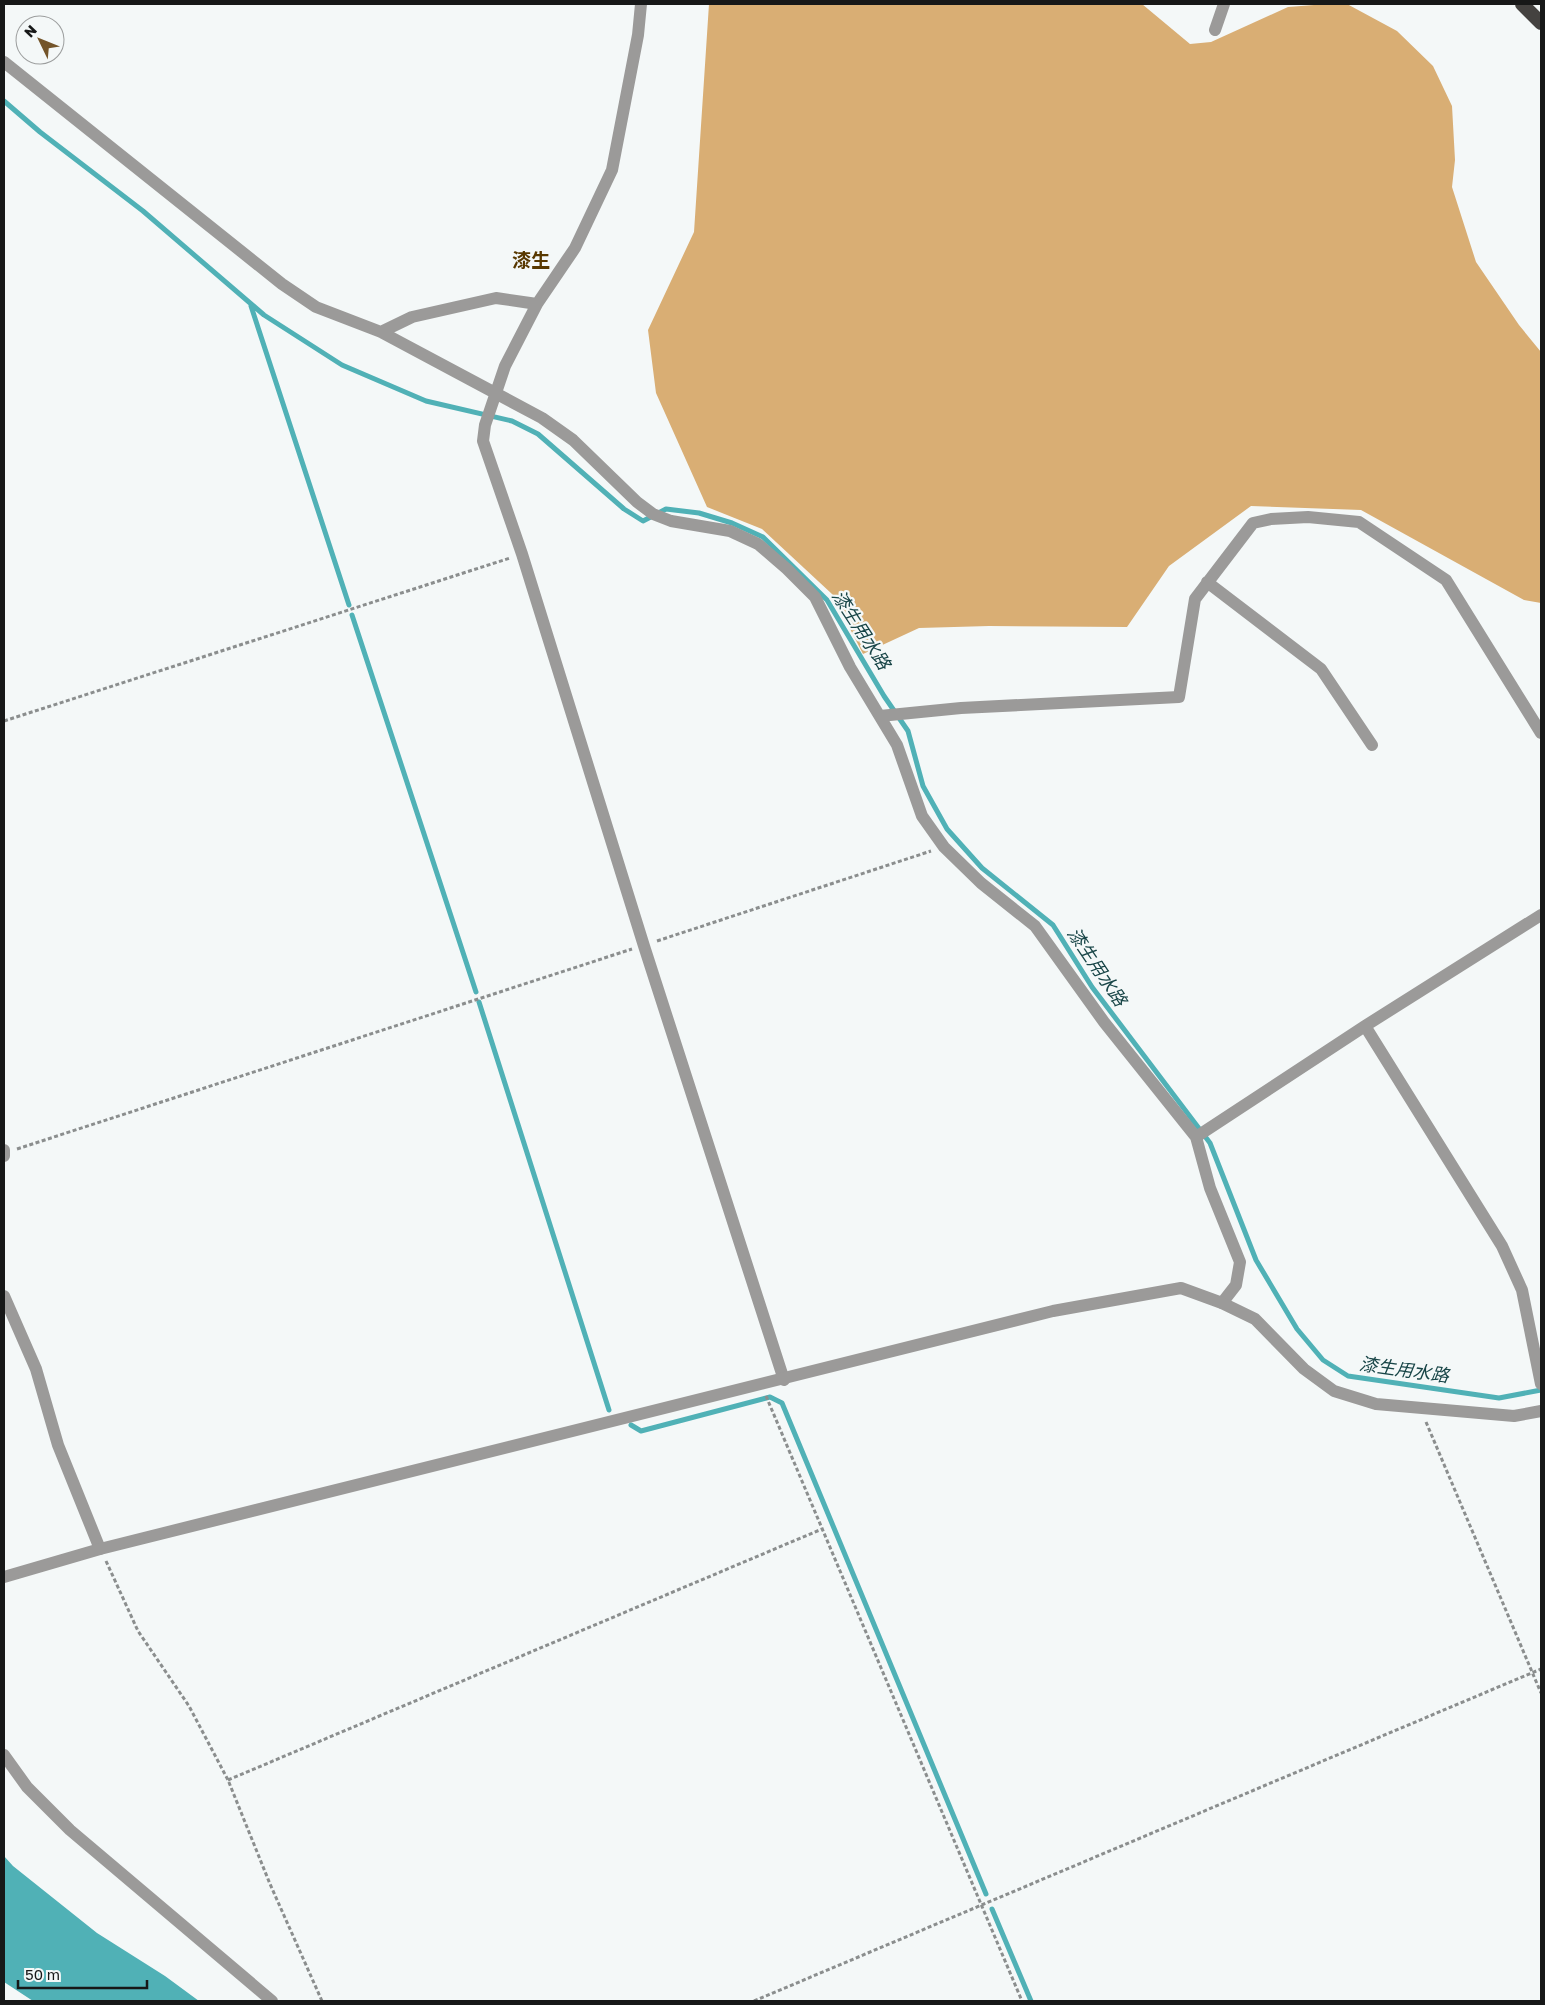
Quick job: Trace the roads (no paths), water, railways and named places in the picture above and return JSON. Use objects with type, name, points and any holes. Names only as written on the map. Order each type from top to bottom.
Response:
[{"type":"highway","points":[[1525,5],[1541,23]]},
{"type":"street","points":[[641,4],[638,35],[612,170],[575,248],[537,304],[505,366],[485,425],[484,441],[522,554],[644,946],[784,1380]]},
{"type":"street","points":[[1215,30],[1224,4]]},
{"type":"street","points":[[4,62],[282,284],[316,307],[381,332],[542,418],[574,440],[637,502],[653,514],[672,521],[730,531],[758,544],[815,597],[850,667],[897,745],[922,816],[944,847],[981,883],[1035,926],[1104,1022],[1196,1137],[1210,1188],[1240,1262],[1236,1285],[1222,1302]]},
{"type":"street","points":[[381,332],[412,317],[496,298],[537,304]]},
{"type":"street","points":[[880,716],[961,708],[1179,697],[1195,599],[1207,582],[1253,523],[1271,519],[1308,517],[1359,522],[1446,580],[1541,733]]},
{"type":"street","points":[[1207,582],[1321,669],[1372,745]]},
{"type":"street","points":[[1196,1137],[1365,1026],[1541,915]]},
{"type":"street","points":[[1365,1026],[1502,1246],[1522,1290],[1541,1384]]},
{"type":"street","points":[[4,1577],[100,1549],[784,1380],[1053,1311],[1181,1288],[1222,1302],[1255,1319],[1304,1369],[1334,1391],[1376,1404],[1514,1416],[1541,1411]]},
{"type":"street","points":[[4,1296],[36,1370],[58,1445],[100,1549]]},
{"type":"street","points":[[4,1755],[27,1787],[70,1830],[272,2001]]},
{"type":"water","points":[[4,1856],[13,1866],[97,1933],[165,1976],[199,2001],[33,2001],[4,1982]]},
{"type":"waterway","name":"漆生用水路","points":[[4,101],[40,132],[143,211],[264,315],[342,365],[426,401],[512,421],[538,434],[624,509],[643,521],[666,509],[699,513],[732,523],[763,537],[827,600],[884,696],[908,731],[923,786],[947,829],[982,868],[1053,925],[1092,987],[1210,1143],[1256,1260],[1297,1329],[1323,1360],[1348,1376],[1499,1398],[1541,1390]]},
{"type":"waterway","points":[[251,306],[349,605]]},
{"type":"waterway","points":[[352,615],[476,992]]},
{"type":"waterway","points":[[479,1002],[609,1410]]},
{"type":"waterway","points":[[631,1425],[641,1431],[770,1397],[782,1403],[986,1894]]},
{"type":"waterway","points":[[992,1909],[1031,2001]]},
{"type":"district","name":"漆生","points":[[531,260]]}]
